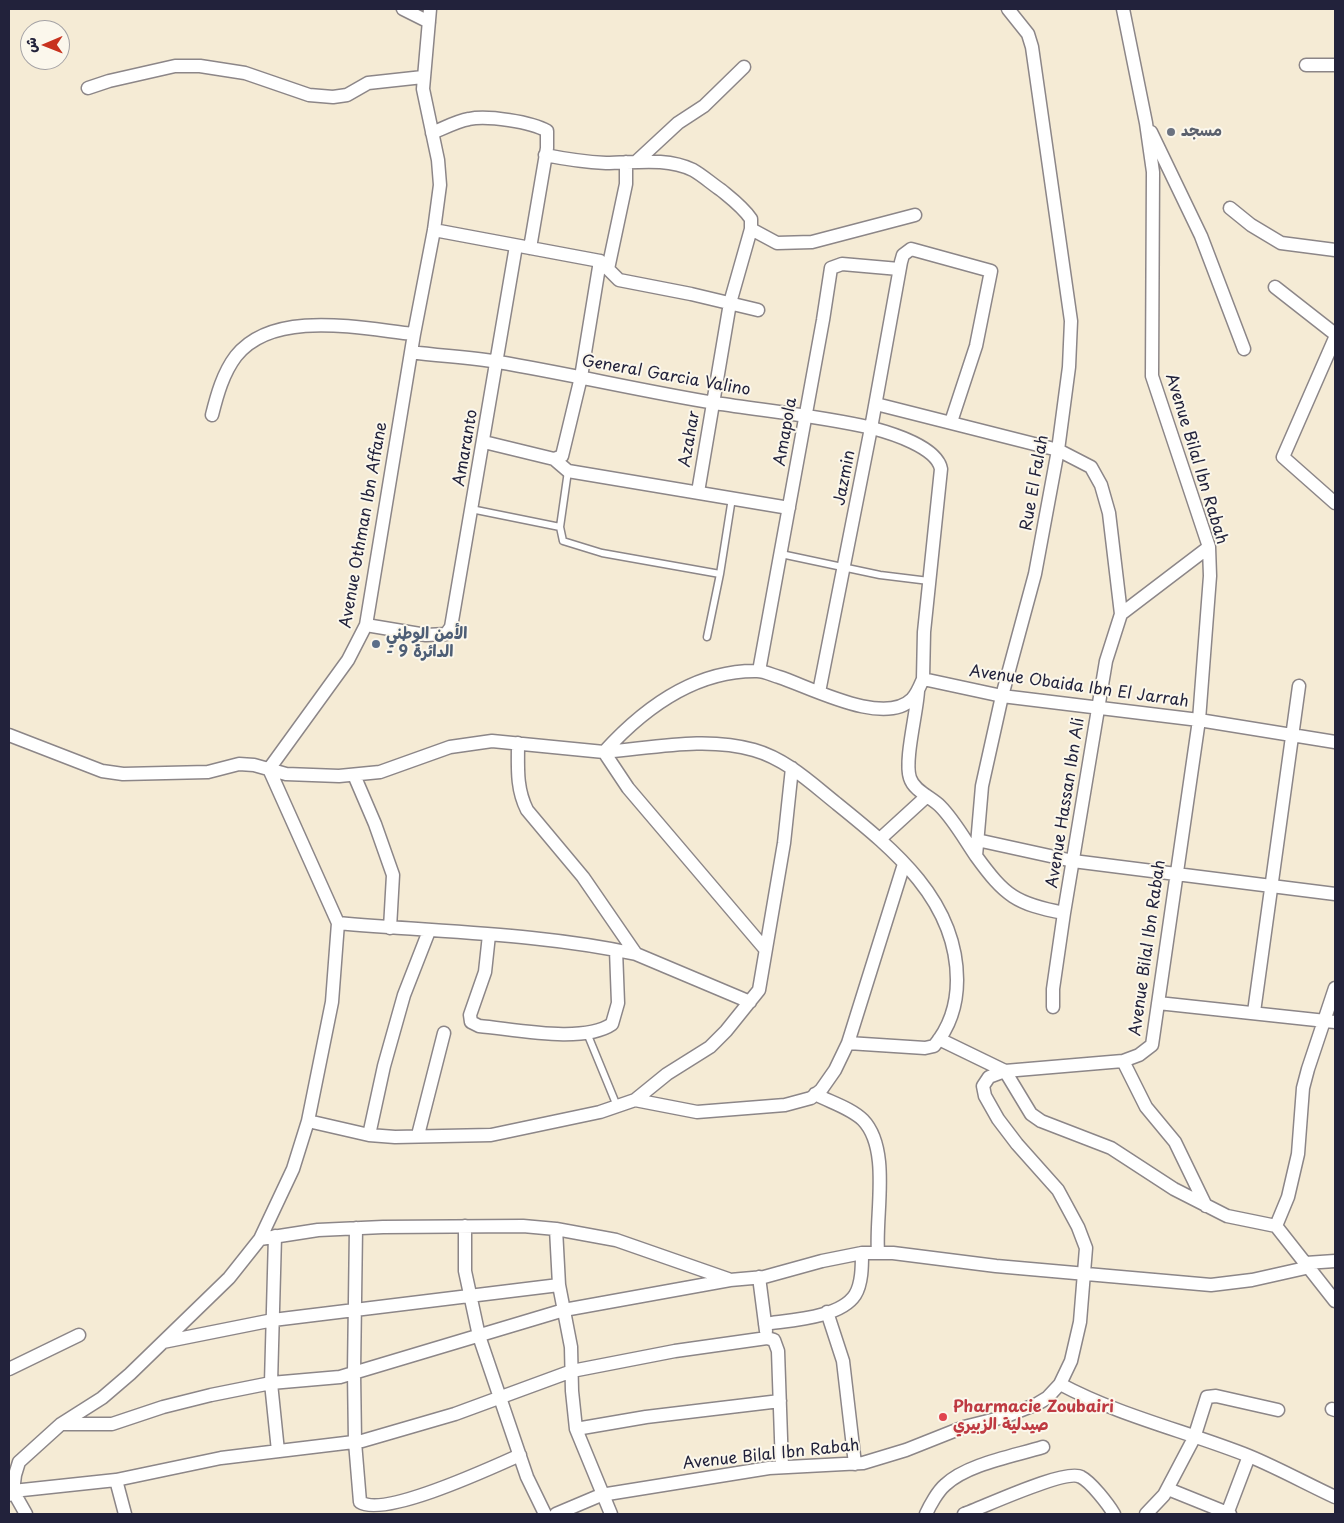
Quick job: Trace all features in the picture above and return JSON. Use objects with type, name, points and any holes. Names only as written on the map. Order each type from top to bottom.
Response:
[{"type":"street","points":[[403,9],[429,15]]},
{"type":"street","name":"Rue El Falah","points":[[976,856],[982,786],[1002,696],[1035,574],[1058,450],[1070,367],[1071,321],[1032,47],[1028,34],[1008,9]]},
{"type":"street","name":"Avenue Bilal Ibn Rabah","points":[[556,1514],[601,1495],[782,1467],[855,1464],[906,1450],[958,1429],[1026,1409],[1047,1398],[1060,1384],[1071,1361],[1080,1322],[1086,1248],[1070,1211],[1046,1174],[1017,1144],[998,1119],[982,1090],[982,1086],[989,1077],[1005,1071],[1123,1061],[1140,1055],[1152,1044],[1175,874],[1199,720],[1210,591],[1209,547],[1152,376],[1153,172],[1146,123],[1123,9]]},
{"type":"street","name":"Avenue Othman Ibn Affane","points":[[269,769],[348,660],[366,625],[414,334],[434,230],[440,185],[438,160],[425,103],[423,77],[429,15]]},
{"type":"street","points":[[1306,65],[1335,65]]},
{"type":"street","points":[[88,88],[108,81],[175,66],[200,66],[245,73],[309,95],[333,97],[347,95],[368,83],[423,77]]},
{"type":"street","points":[[554,459],[560,457],[564,452],[604,265],[632,161],[678,123],[704,106],[744,66]]},
{"type":"street","points":[[432,132],[469,119],[481,118],[537,125],[546,131],[545,155],[530,248]]},
{"type":"street","points":[[1146,123],[1194,220],[1244,349]]},
{"type":"street","points":[[545,155],[578,160],[660,163],[693,171],[746,212],[751,219],[751,229],[777,243],[812,242],[915,215]]},
{"type":"street","points":[[1230,208],[1250,225],[1281,243],[1335,250]]},
{"type":"street","name":"Azahar","points":[[698,492],[730,303],[751,229]]},
{"type":"street","points":[[434,230],[530,248],[604,265],[618,280],[758,310]]},
{"type":"street","name":"Amaranto","points":[[366,625],[426,635],[446,634],[451,627],[516,246]]},
{"type":"street","name":"Jazmin","points":[[819,692],[876,404],[899,270],[903,255],[911,249],[991,272],[976,346],[951,422]]},
{"type":"street","name":"Amapola","points":[[759,671],[831,268],[842,264],[899,270]]},
{"type":"street","points":[[1275,287],[1335,334]]},
{"type":"street","points":[[212,415],[218,392],[228,369],[237,355],[252,342],[267,334],[318,324],[414,334]]},
{"type":"street","points":[[1335,338],[1282,457],[1335,503]]},
{"type":"street","name":"General Garcia Valino","points":[[411,352],[496,362],[713,402],[871,428],[913,442],[937,458],[941,469],[928,581],[920,685],[908,763],[912,783],[940,806],[976,856]]},
{"type":"street","name":"Avenue Hassan Ibn Ali","points":[[876,404],[1058,450],[1091,467],[1109,513],[1121,614],[1111,639],[1098,709],[1064,913],[1053,989],[1053,1007]]},
{"type":"street","points":[[484,442],[554,459],[568,471],[789,508]]},
{"type":"street","points":[[1121,614],[1209,547]]},
{"type":"street","points":[[604,752],[633,721],[653,705],[679,691],[726,673],[759,671],[857,705],[886,710],[904,704],[920,685]]},
{"type":"street","name":"Avenue Obaida Ibn El Jarrah","points":[[920,685],[1098,709],[1199,720],[1335,742]]},
{"type":"street","points":[[1254,1012],[1299,686]]},
{"type":"street","points":[[9,735],[102,771],[123,774],[208,772],[239,764],[286,774],[313,777],[354,775],[380,772],[450,747],[492,741],[604,752],[696,743],[754,750],[792,768],[880,839],[934,899],[948,929],[957,962],[957,999],[951,1018],[934,1046],[925,1048],[848,1043]]},
{"type":"street","points":[[518,743],[517,781],[521,798],[527,810],[583,877],[636,954]]},
{"type":"street","points":[[604,752],[628,788],[766,949]]},
{"type":"street","points":[[308,1121],[369,1135],[500,1134],[600,1112],[635,1100],[667,1074],[710,1047],[759,990],[784,843],[792,768]]},
{"type":"street","points":[[26,1514],[11,1493],[15,1475],[14,1462],[61,1424],[102,1398],[229,1278],[260,1239],[292,1169],[308,1121],[332,1002],[338,923],[269,769]]},
{"type":"street","points":[[354,775],[375,824],[393,875],[390,928]]},
{"type":"street","points":[[880,839],[927,796]]},
{"type":"street","points":[[977,840],[1073,861],[1272,884],[1335,894]]},
{"type":"street","points":[[976,856],[990,876],[1019,901],[1032,908],[1064,913]]},
{"type":"street","points":[[635,1100],[679,1110],[722,1112],[799,1103],[815,1094],[835,1070],[848,1043],[904,864]]},
{"type":"street","points":[[338,923],[429,932],[546,940],[616,950],[636,954],[750,1002]]},
{"type":"street","points":[[369,1135],[384,1066],[404,995],[429,932]]},
{"type":"street","points":[[489,935],[485,972],[470,1015],[474,1025],[530,1031],[587,1033],[603,1030],[612,1024],[616,1016],[618,1003],[616,950]]},
{"type":"street","points":[[1276,1226],[1288,1197],[1298,1154],[1304,1088],[1308,1069],[1330,1021],[1335,988]]},
{"type":"street","points":[[1158,1003],[1330,1021]]},
{"type":"street","points":[[418,1135],[444,1033]]},
{"type":"street","points":[[939,1040],[1005,1071],[1031,1114],[1041,1121],[1111,1148],[1174,1189],[1227,1216],[1276,1226],[1335,1302]]},
{"type":"street","points":[[1123,1061],[1146,1107],[1175,1142],[1206,1206]]},
{"type":"street","points":[[815,1094],[851,1111],[863,1120],[871,1132],[881,1180],[877,1231],[878,1252]]},
{"type":"street","points":[[465,1226],[465,1271],[469,1297],[479,1336],[527,1477],[545,1514]]},
{"type":"street","points":[[260,1239],[356,1228],[523,1226],[556,1229],[616,1240],[730,1280]]},
{"type":"street","points":[[356,1228],[354,1310],[355,1442],[360,1502],[365,1504],[401,1500],[441,1489],[520,1455]]},
{"type":"street","points":[[556,1229],[559,1285],[571,1347],[573,1411],[576,1429],[601,1495],[611,1514]]},
{"type":"street","points":[[275,1236],[271,1383],[278,1451]]},
{"type":"street","points":[[61,1424],[112,1424],[163,1406],[271,1383],[340,1376],[564,1310],[730,1280],[759,1277],[862,1253],[878,1252],[996,1266],[1211,1284],[1252,1280],[1308,1265],[1335,1261]]},
{"type":"street","points":[[765,1324],[827,1312],[848,1304],[856,1293],[861,1274],[862,1253]]},
{"type":"street","points":[[759,1277],[766,1338]]},
{"type":"street","points":[[163,1342],[273,1320],[559,1285]]},
{"type":"street","points":[[827,1312],[843,1361],[855,1464]]},
{"type":"street","points":[[9,1368],[79,1335]]},
{"type":"street","points":[[11,1493],[116,1480],[205,1460],[355,1442],[392,1434],[455,1414],[572,1371],[766,1338],[774,1340],[777,1345],[782,1467]]},
{"type":"street","points":[[1060,1384],[1110,1408],[1249,1456],[1335,1497]]},
{"type":"street","points":[[1146,1514],[1155,1507],[1168,1489],[1194,1438],[1204,1400],[1209,1396],[1278,1410]]},
{"type":"street","points":[[576,1429],[646,1417],[780,1401]]},
{"type":"street","points":[[926,1514],[944,1486],[954,1478],[994,1462],[1043,1447]]},
{"type":"street","points":[[1168,1489],[1228,1514],[1249,1456]]},
{"type":"street","points":[[964,1514],[1054,1478],[1072,1475],[1080,1476],[1087,1482],[1114,1514]]},
{"type":"street","points":[[116,1480],[125,1514]]},
{"type":"lane","points":[[568,471],[560,527],[563,541],[602,553],[720,574]]},
{"type":"lane","points":[[706,636],[720,574],[732,498]]},
{"type":"lane","points":[[471,509],[560,527]]},
{"type":"lane","points":[[781,554],[844,568],[928,581]]},
{"type":"lane","points":[[587,1033],[617,1106]]},
{"type":"place","name":"مسجد","points":[[1171,132]]},
{"type":"place","name":"الأمن الوطني - الدائرة 9","points":[[376,644]]},
{"type":"place","name":"Pharmacie Zoubairi صيدلية الزبيري","points":[[943,1417]]}]
